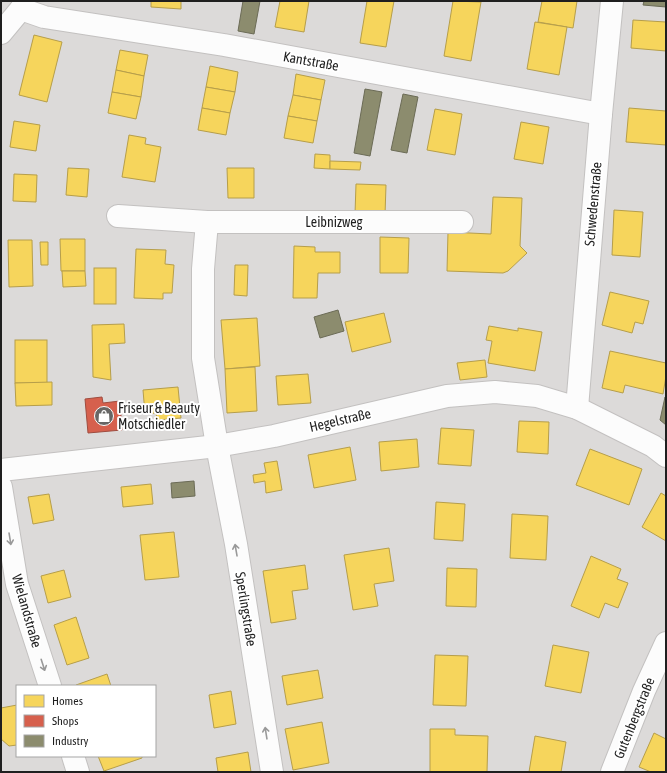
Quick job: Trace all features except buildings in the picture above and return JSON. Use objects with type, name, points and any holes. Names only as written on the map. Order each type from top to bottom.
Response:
[{"type":"street","name":"Schwedenstraße","points":[[577,408],[601,114],[612,1]]},
{"type":"street","name":"Kantstraße","points":[[18,5],[44,17],[224,45],[601,114]]},
{"type":"street","points":[[1,33],[18,5]]},
{"type":"street","name":"Leibnizweg","points":[[118,216],[207,222],[462,222]]},
{"type":"street","points":[[207,222],[203,269],[203,358],[217,446]]},
{"type":"street","name":"Hegelstraße","points":[[1,470],[217,446],[274,436],[447,396],[495,392],[537,396],[577,408],[653,446],[666,456]]},
{"type":"street","name":"Sperlingstraße","points":[[217,446],[237,552],[272,772]]},
{"type":"street","name":"Wielandstraße","points":[[1,487],[17,584],[50,685]]},
{"type":"street","name":"Gutenbergstraße","points":[[612,772],[644,691],[666,643]]},
{"type":"street","points":[[73,757],[78,772]]},
{"type":"shaded area","points":[[1,1],[666,1],[666,772],[1,772]]},
{"type":"place","name":"Friseur & Beauty Motschiedler","points":[[104,416]]}]
